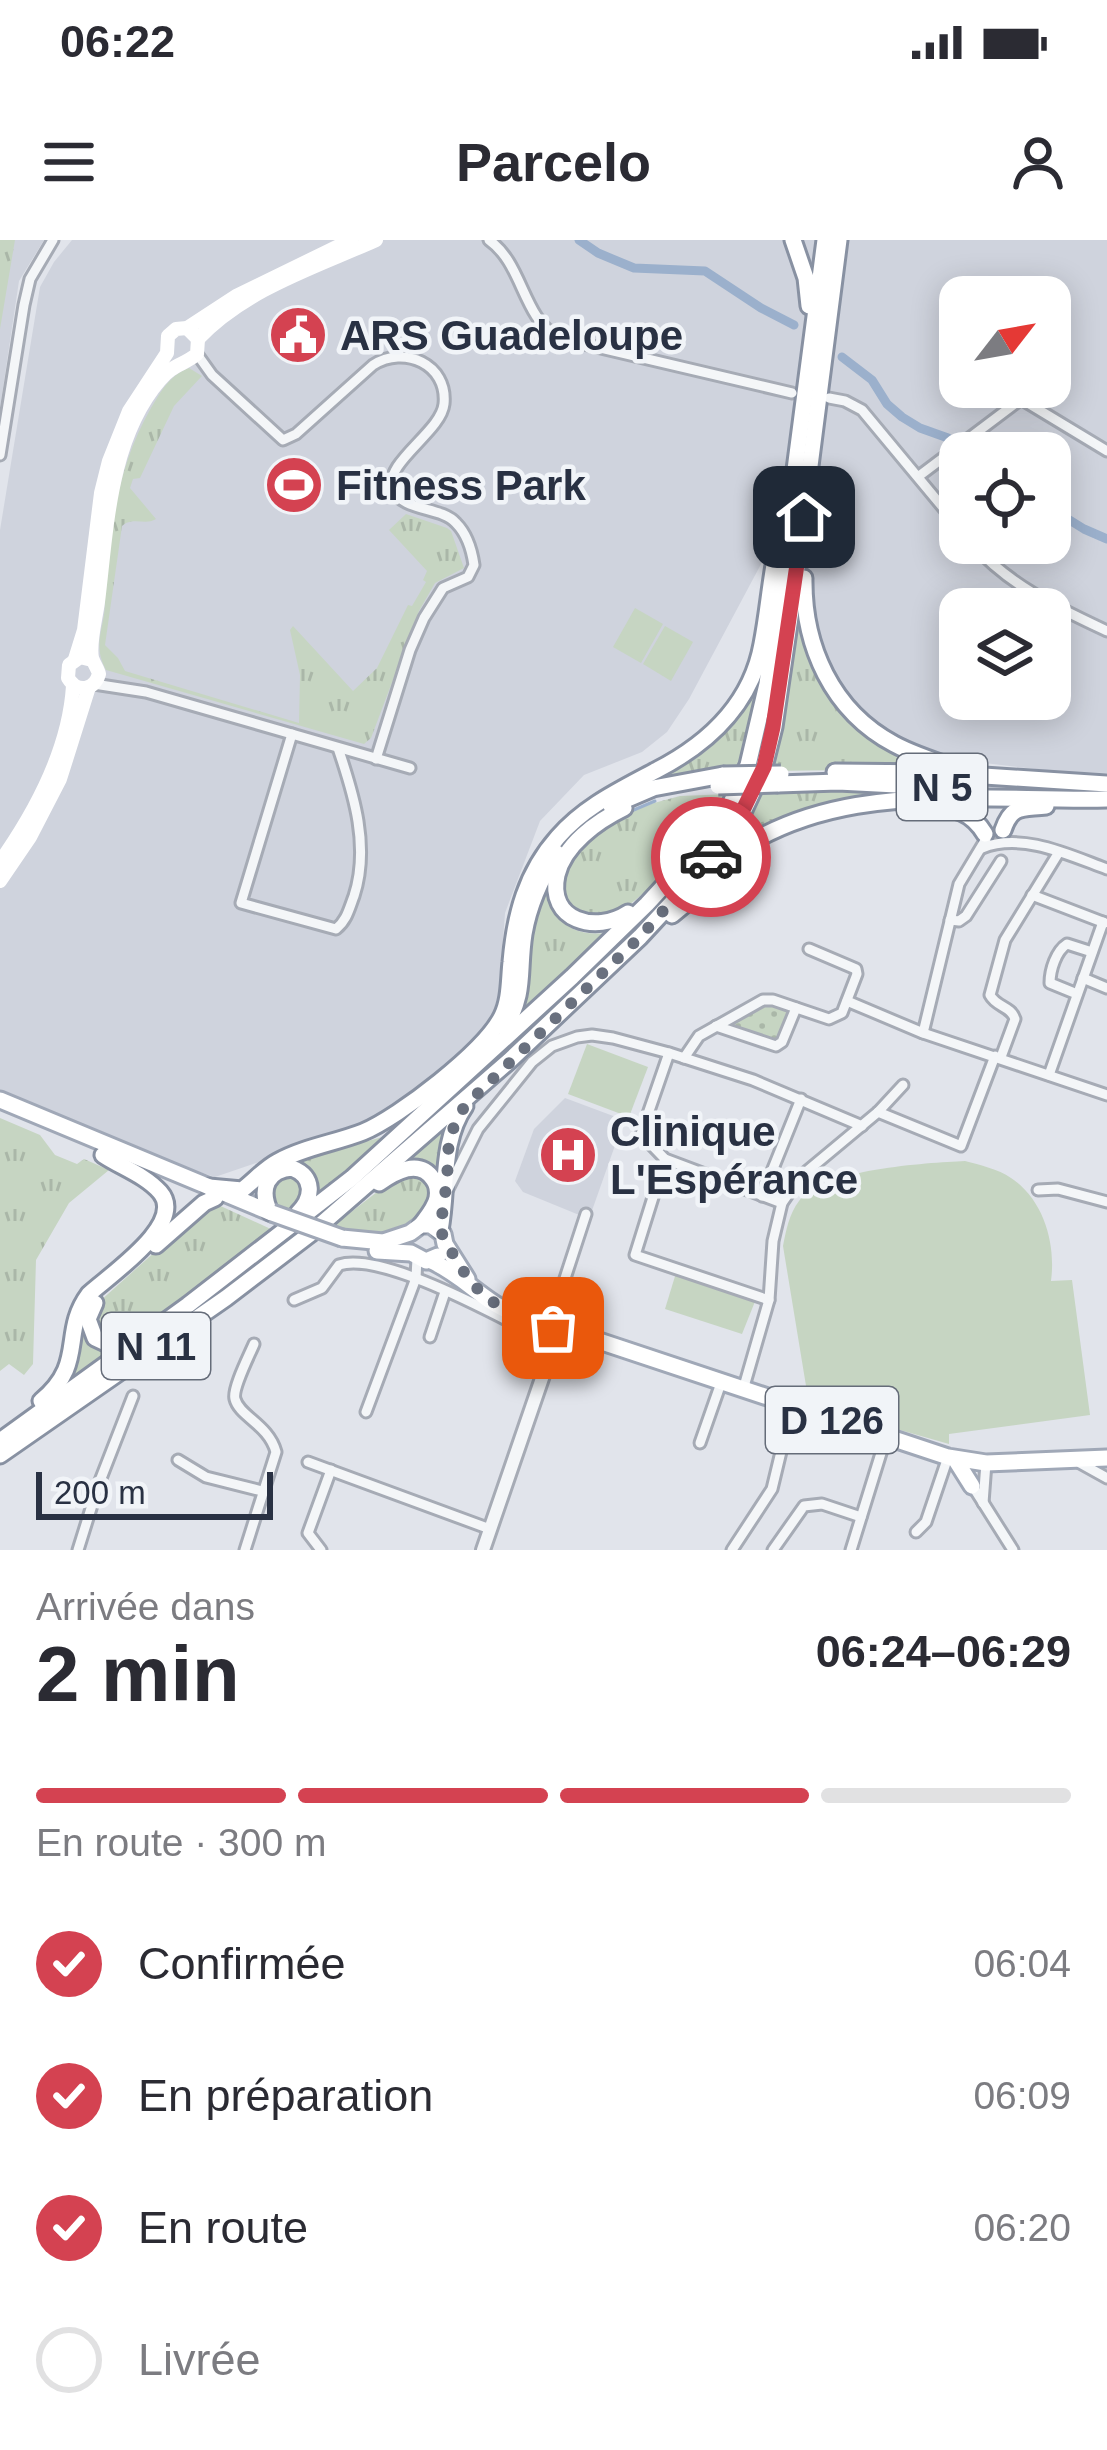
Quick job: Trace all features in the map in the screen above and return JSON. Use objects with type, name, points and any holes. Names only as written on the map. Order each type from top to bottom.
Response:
[{"type":"main road","points":[[166,350],[174,359],[190,349],[236,296],[351,240]]},
{"type":"main road","points":[[0,881],[60,779],[90,678],[109,514],[124,445],[152,390],[226,314],[260,293],[376,240]]},
{"type":"main road","points":[[793,240],[809,297],[808,373]]},
{"type":"main road","name":"N 11","points":[[0,1437],[182,1319],[253,1279],[310,1234],[509,1061],[640,937],[726,838],[764,767],[777,704],[825,240]]},
{"type":"main road","name":"N 11","points":[[0,1456],[182,1319],[352,1178],[647,904],[716,829],[748,765],[767,684],[839,240]]},
{"type":"main road","points":[[90,678],[68,678],[67,669],[84,630],[109,461],[129,410],[172,332],[190,349]]},
{"type":"main road","points":[[802,481],[812,511],[803,593],[813,648],[828,681],[847,709],[879,735],[907,751],[974,774]]},
{"type":"main road","points":[[3,1108],[212,1192],[242,1190],[291,1155],[387,1121],[442,1080],[502,1016],[521,899],[548,848],[578,817],[685,756],[738,704],[762,646],[784,513],[802,481]]},
{"type":"main road","points":[[0,862],[37,804],[90,678],[84,657],[75,659]]},
{"type":"main road","name":"N 5","points":[[720,780],[974,774],[1107,784]]},
{"type":"main road","points":[[618,791],[672,778],[720,780]]},
{"type":"main road","name":"N 5","points":[[780,779],[1102,798]]},
{"type":"main road","points":[[647,904],[611,923],[579,922],[560,900],[557,877],[576,843],[606,817],[650,797],[720,780]]},
{"type":"main road","points":[[468,1073],[517,1006],[532,901],[563,844],[589,819],[620,801],[652,788],[720,780]]},
{"type":"main road","points":[[678,896],[748,845],[837,807],[902,798],[1102,798]]},
{"type":"main road","points":[[640,937],[728,869],[779,837],[821,821],[901,806],[953,808],[969,814],[996,839],[1016,809],[1102,798]]},
{"type":"main road","points":[[3,1108],[103,1154],[355,1249],[420,1264],[441,1254],[452,1127],[509,1061]]},
{"type":"main road","points":[[0,1437],[63,1380],[82,1304],[164,1221],[166,1201],[156,1188],[103,1154]]},
{"type":"main road","points":[[267,1245],[307,1203],[310,1187],[302,1173],[287,1168],[269,1178],[264,1197],[271,1214]]},
{"type":"main road","points":[[212,1192],[99,1298],[89,1312],[88,1325],[99,1342],[118,1345],[247,1289],[364,1194],[403,1169],[424,1171],[436,1187],[436,1202],[408,1240],[420,1264]]},
{"type":"main road","points":[[340,1241],[382,1242],[431,1225],[442,1237]]},
{"type":"main road","name":"D 126","points":[[442,1237],[469,1282]]},
{"type":"main road","name":"D 126","points":[[420,1264],[469,1282],[500,1307],[553,1328],[952,1458],[981,1463],[1107,1458]]},
{"type":"main road","points":[[952,1458],[972,1486]]},
{"type":"street","points":[[0,455],[30,279],[53,240]]},
{"type":"street","points":[[489,240],[503,252],[540,321],[558,338],[792,393]]},
{"type":"street","points":[[190,349],[283,440],[296,434],[379,361],[413,358],[440,382],[444,404],[440,418],[394,474],[392,487],[400,497],[456,522],[474,565],[468,577],[443,588],[424,618],[376,759]]},
{"type":"street","points":[[829,398],[862,410],[939,501]]},
{"type":"street","points":[[919,476],[1022,399],[1107,451]]},
{"type":"street","points":[[992,564],[1016,583],[1107,631]]},
{"type":"street","points":[[90,678],[410,768]]},
{"type":"street","points":[[292,734],[241,903],[337,929],[345,920],[358,882],[360,847],[356,810],[338,748]]},
{"type":"street","points":[[923,1033],[963,876],[996,839],[1059,852],[1107,869]]},
{"type":"street","points":[[878,1112],[961,1146],[1015,1019],[990,995],[1005,940],[1059,852]]},
{"type":"street","points":[[950,920],[966,916],[1001,861]]},
{"type":"street","points":[[1032,895],[1105,923],[1049,1075]]},
{"type":"street","points":[[1077,994],[1050,983],[1052,970],[1066,944],[1092,952]]},
{"type":"street","points":[[684,1058],[699,1036],[763,1000],[832,1018],[842,1013],[856,969],[809,949]]},
{"type":"street","points":[[1083,978],[1107,988]]},
{"type":"street","points":[[847,1001],[923,1033],[1107,1095]]},
{"type":"street","points":[[716,1025],[776,1046],[796,1008]]},
{"type":"street","points":[[446,1194],[478,1129],[532,1061],[552,1046],[577,1037],[592,1035],[669,1053],[801,1099],[862,1126]]},
{"type":"street","points":[[669,1053],[640,1134],[665,1159],[782,1203]]},
{"type":"street","points":[[743,1390],[770,1300],[772,1241],[782,1203],[800,1178],[903,1085]]},
{"type":"street","points":[[762,1196],[801,1099]]},
{"type":"street","points":[[665,1159],[635,1255],[770,1300]]},
{"type":"street","points":[[1038,1190],[1058,1189],[1107,1202]]},
{"type":"street","points":[[483,1550],[550,1355],[554,1312],[586,1214]]},
{"type":"street","points":[[294,1300],[322,1288],[343,1262],[420,1264],[445,1292],[522,1328]]},
{"type":"street","points":[[366,1412],[420,1264]]},
{"type":"street","points":[[430,1337],[445,1292]]},
{"type":"street","points":[[245,1550],[276,1452],[266,1430],[236,1404],[234,1394],[254,1344]]},
{"type":"street","points":[[700,1443],[721,1383]]},
{"type":"street","points":[[81,1549],[98,1486],[133,1396]]},
{"type":"street","points":[[732,1550],[772,1489],[792,1406]]},
{"type":"street","points":[[851,1550],[886,1437]]},
{"type":"street","points":[[916,1532],[926,1522],[952,1458]]},
{"type":"street","points":[[178,1460],[206,1477],[262,1492]]},
{"type":"street","points":[[1075,1460],[1107,1478]]},
{"type":"street","points":[[308,1462],[490,1529]]},
{"type":"street","points":[[981,1463],[971,1476],[972,1486],[1012,1550]]},
{"type":"street","points":[[981,1463],[983,1503]]},
{"type":"street","points":[[321,1550],[308,1533],[331,1470]]},
{"type":"street","points":[[772,1550],[804,1506],[822,1504],[861,1517]]},
{"type":"shaded area","points":[[0,240],[44,240],[19,281],[0,408]]},
{"type":"shaded area","points":[[72,240],[1107,240],[1107,773],[959,760],[920,749],[873,722],[838,682],[820,645],[811,576],[772,529],[768,551],[667,732],[642,752],[584,775],[540,821],[505,913],[498,1008],[491,1020],[449,1065],[389,1113],[367,1125],[215,1177],[9,1110],[0,1102],[0,530],[40,287]]},
{"type":"shaded area","name":"Clinique L'Espérance","points":[[565,1098],[624,1120],[589,1219],[523,1192],[515,1181],[534,1129]]},
{"type":"green space","points":[[0,240],[15,240],[0,329]]},
{"type":"green space","points":[[189,368],[202,376],[174,406],[140,478],[133,479],[130,488],[156,519],[122,526],[105,645],[125,671],[299,723],[300,675],[293,626],[353,691],[377,668],[408,605],[412,606],[426,582],[427,571],[389,530],[406,514],[447,528],[464,568],[435,583],[419,611],[371,738],[364,744],[106,670],[99,649],[103,590],[123,474],[159,395],[171,379]]},
{"type":"green space","points":[[635,608],[663,624],[641,663],[613,647]]},
{"type":"green space","points":[[798,617],[814,670],[844,713],[886,747],[936,769],[768,771]]},
{"type":"green space","points":[[665,626],[693,642],[671,681],[643,664]]},
{"type":"green space","points":[[760,665],[751,738],[740,772],[660,777],[699,756],[731,727],[749,698]]},
{"type":"green space","points":[[820,788],[959,795],[844,800],[793,816],[723,854],[757,791]]},
{"type":"green space","points":[[729,794],[695,846],[614,918],[578,919],[561,896],[563,872],[574,855],[617,817],[680,796]]},
{"type":"green space","points":[[550,873],[551,899],[561,919],[578,931],[607,936],[514,1024],[530,929]]},
{"type":"green space","points":[[766,1002],[790,1013],[777,1043],[731,1026]]},
{"type":"green space","points":[[587,1044],[648,1067],[629,1117],[568,1094]]},
{"type":"green space","points":[[0,1118],[40,1135],[55,1155],[77,1164],[84,1159],[109,1170],[69,1203],[36,1260],[33,1364],[24,1375],[9,1364],[0,1371]]},
{"type":"green space","points":[[451,1119],[440,1182],[392,1170]]},
{"type":"green space","points":[[386,1136],[312,1202],[291,1162]]},
{"type":"green space","points":[[965,1161],[1011,1178],[1039,1211],[1052,1252],[1051,1281],[1072,1280],[1090,1415],[949,1434],[949,1444],[809,1404],[783,1246],[799,1201],[811,1190],[852,1175]]},
{"type":"green space","points":[[419,1175],[433,1190],[426,1214],[391,1239],[328,1230],[386,1185]]},
{"type":"green space","points":[[300,1177],[306,1193],[289,1215],[273,1209],[268,1189],[278,1178]]},
{"type":"green space","points":[[214,1203],[273,1230],[138,1332],[128,1338],[100,1339],[94,1311],[99,1302]]},
{"type":"green space","points":[[676,1273],[756,1299],[742,1334],[665,1309]]},
{"type":"green space","points":[[80,1320],[90,1342],[111,1352],[65,1387]]},
{"type":"waterway","points":[[579,240],[634,268],[705,271],[794,325]]},
{"type":"waterway","points":[[842,357],[872,380],[902,417],[939,435]]},
{"type":"waterway","points":[[1071,521],[1107,539]]},
{"type":"waterway","points":[[629,812],[655,801]]},
{"type":"waterway","points":[[570,862],[606,827]]},
{"type":"way so far","points":[[553,1328],[489,1300],[469,1282],[445,1244],[440,1230],[452,1127],[474,1097],[640,937],[711,857]]},
{"type":"place","name":"ARS Guadeloupe","points":[[298,335]]},
{"type":"place","name":"Fitness Park","points":[[294,485]]},
{"type":"place","name":"Clinique L'Espérance","points":[[568,1155]]},
{"type":"route","points":[[711,857],[742,812],[764,767],[804,517]]}]
